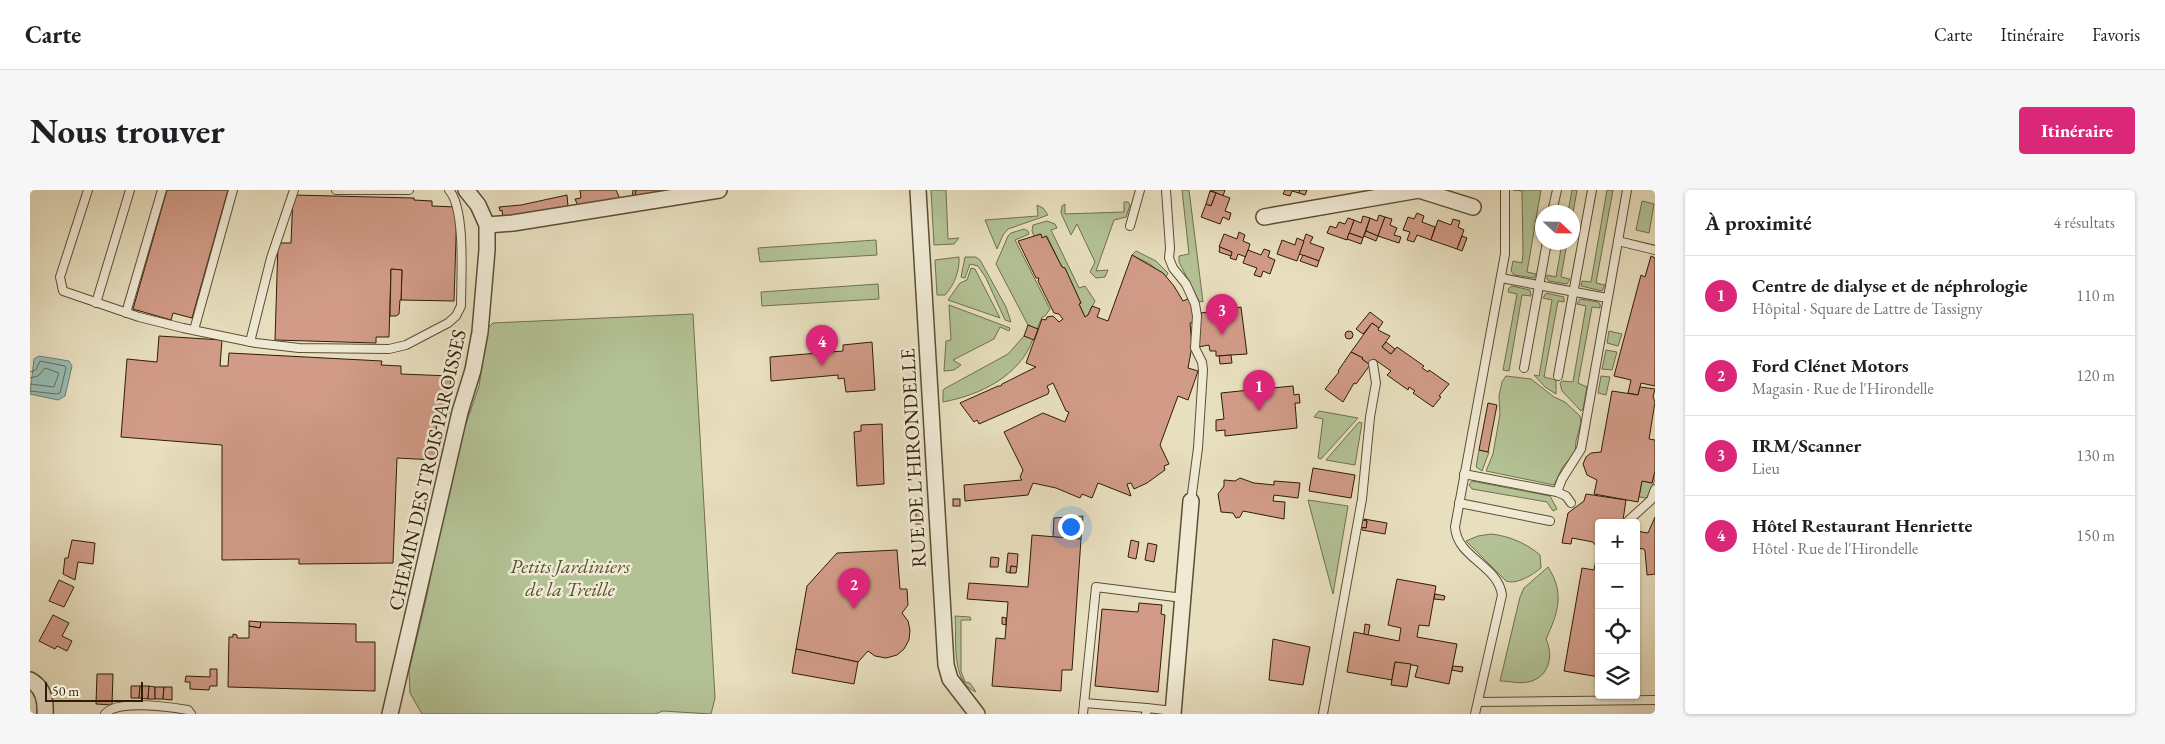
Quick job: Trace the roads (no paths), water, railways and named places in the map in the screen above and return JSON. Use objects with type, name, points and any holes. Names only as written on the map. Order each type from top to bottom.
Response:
[{"type":"street","name":"CHEMIN DES TROIS PAROISSES","points":[[390,714],[460,412],[473,370],[480,326],[487,250],[487,225],[478,206],[466,190]]},
{"type":"street","points":[[487,225],[513,223],[719,190]]},
{"type":"street","name":"RUE DE L'HIRONDELLE","points":[[918,190],[946,665],[950,680],[977,714]]},
{"type":"street","points":[[1264,217],[1361,195],[1419,190],[1473,207]]},
{"type":"street","points":[[1173,712],[1191,501]]},
{"type":"street","name":"CHEMIN DES TROIS PAROISSES","points":[[400,673],[401,714]]},
{"type":"street","points":[[30,680],[37,684],[42,693],[45,714]]},
{"type":"lane","points":[[88,190],[60,277],[60,285],[63,291],[126,313],[250,342],[299,348],[390,349],[406,346],[448,323],[456,316],[461,306],[460,213],[454,196],[448,190]]},
{"type":"lane","points":[[96,302],[130,190]]},
{"type":"lane","points":[[126,313],[162,190]]},
{"type":"lane","points":[[194,330],[233,190]]},
{"type":"lane","points":[[250,342],[271,258],[294,190]]},
{"type":"lane","points":[[336,190],[409,190]]},
{"type":"lane","points":[[1166,190],[1170,248],[1168,258],[1173,268],[1186,284],[1195,304],[1197,316],[1195,348],[1202,362],[1202,405],[1191,501]]},
{"type":"lane","points":[[1475,714],[1502,595],[1498,582],[1457,539],[1455,527],[1505,254],[1505,190]]},
{"type":"lane","points":[[1554,205],[1557,190]]},
{"type":"lane","points":[[1558,376],[1592,190]]},
{"type":"lane","points":[[1557,492],[1562,479],[1581,449],[1627,190]]},
{"type":"lane","points":[[1130,226],[1140,192]]},
{"type":"lane","points":[[1618,242],[1655,250]]},
{"type":"lane","points":[[1524,368],[1546,250]]},
{"type":"lane","points":[[1501,278],[1607,298]]},
{"type":"lane","points":[[1323,714],[1362,499],[1370,417],[1375,389],[1373,364]]},
{"type":"lane","points":[[1464,474],[1557,492],[1566,496],[1571,503]]},
{"type":"lane","points":[[1630,519],[1651,500],[1655,489]]},
{"type":"lane","points":[[1459,503],[1550,521]]},
{"type":"lane","points":[[1083,714],[1096,587],[1183,598]]},
{"type":"lane","points":[[1478,702],[1655,700]]},
{"type":"lane","points":[[1084,703],[1146,711],[1173,712]]},
{"type":"lane","points":[[105,714],[108,710],[124,706],[164,706],[188,710],[191,714]]},
{"type":"water","points":[[39,356],[69,361],[72,366],[65,396],[58,400],[30,394],[34,359]]},
{"type":"place","name":"IRM/Scanner","points":[[1222,335]]},
{"type":"place","name":"Hôtel Restaurant Henriette","points":[[822,366]]},
{"type":"place","name":"Centre de dialyse et de néphrologie","points":[[1259,411]]},
{"type":"place","name":"Ford Clénet Motors","points":[[854,609]]},
{"type":"park label","name":"Petits Jardiniers de la Treille","points":[[570,578]]}]
